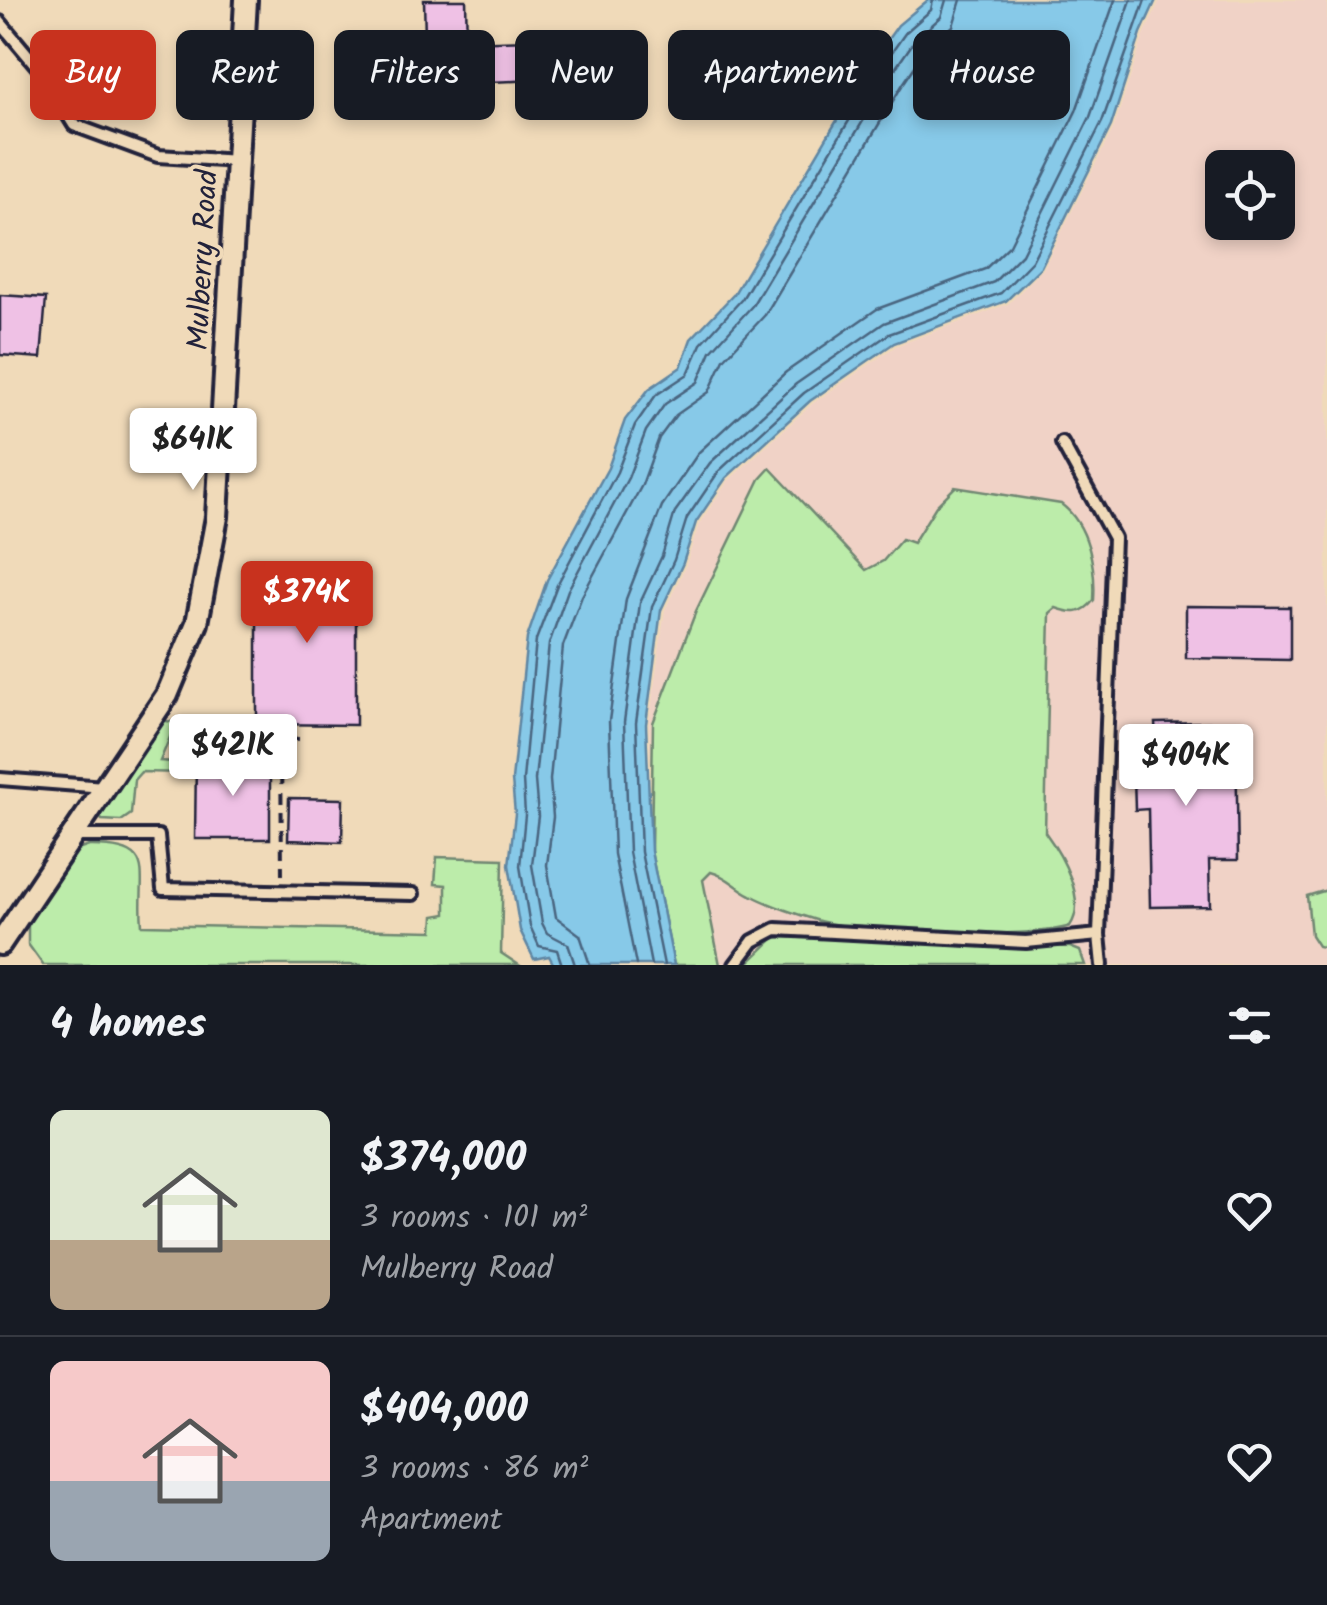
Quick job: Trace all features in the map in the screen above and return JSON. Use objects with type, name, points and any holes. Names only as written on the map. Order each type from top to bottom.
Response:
[{"type":"street","name":"Mulberry Road","points":[[0,944],[167,695],[197,622],[217,516],[246,0]]},
{"type":"lane","points":[[0,22],[41,71],[74,126],[158,156],[238,161]]},
{"type":"lane","points":[[1062,443],[1114,538],[1099,935],[1102,965]]},
{"type":"lane","points":[[0,780],[106,787]]},
{"type":"lane","points":[[73,836],[158,836],[163,889],[413,894]]},
{"type":"lane","points":[[735,965],[753,941],[776,929],[1026,942],[1099,935]]},
{"type":"path","points":[[257,759],[256,738],[303,739]]},
{"type":"path","points":[[282,738],[282,892]]},
{"type":"shaded area","points":[[1160,0],[1327,0],[1327,965],[678,965],[655,850],[649,724],[665,610],[699,524],[728,481],[812,404],[896,346],[1008,304],[1043,269],[1114,127],[1144,35]]},
{"type":"green space","points":[[770,468],[866,570],[883,561],[902,539],[913,543],[936,506],[955,487],[1061,504],[1078,523],[1092,561],[1094,600],[1081,611],[1056,608],[1050,613],[1045,832],[1065,865],[1074,891],[1075,915],[1070,926],[983,934],[837,925],[766,903],[711,872],[703,880],[720,965],[674,965],[651,851],[653,723],[696,611],[760,479]]},
{"type":"green space","points":[[162,720],[176,723],[160,761],[190,763],[189,773],[141,772],[134,780],[131,814],[121,821],[102,820],[98,813]]},
{"type":"green space","points":[[89,846],[111,847],[136,857],[142,877],[142,925],[433,931],[434,916],[446,914],[446,885],[435,884],[437,857],[503,859],[501,953],[519,965],[43,965],[28,944],[28,919],[72,852]]},
{"type":"green space","points":[[1327,890],[1327,948],[1318,946],[1311,935],[1307,896]]},
{"type":"green space","points":[[774,938],[1070,947],[1080,951],[1085,965],[746,965]]},
{"type":"water","points":[[928,0],[1156,0],[1141,33],[1111,126],[1041,267],[1006,301],[894,343],[810,401],[726,478],[696,522],[683,563],[661,610],[646,724],[651,851],[674,965],[554,965],[549,956],[534,959],[520,930],[509,865],[515,814],[512,780],[527,638],[547,580],[608,468],[625,420],[649,389],[681,367],[691,339],[734,294],[837,120],[893,120],[893,32]]},
{"type":"building","points":[[424,0],[466,0],[467,30],[425,30]]},
{"type":"building","points":[[495,41],[515,41],[515,81],[495,82]]},
{"type":"building","points":[[0,295],[46,298],[41,358],[0,355]]},
{"type":"building","points":[[257,568],[356,568],[356,725],[257,724]]},
{"type":"building","points":[[1186,606],[1290,607],[1290,660],[1186,658]]},
{"type":"building","points":[[1209,722],[1209,738],[1236,738],[1238,860],[1209,860],[1210,906],[1150,907],[1148,809],[1135,810],[1133,740],[1156,740],[1155,723]]},
{"type":"building","points":[[196,758],[270,759],[270,839],[195,839]]},
{"type":"building","points":[[289,798],[343,799],[342,842],[288,840]]}]
